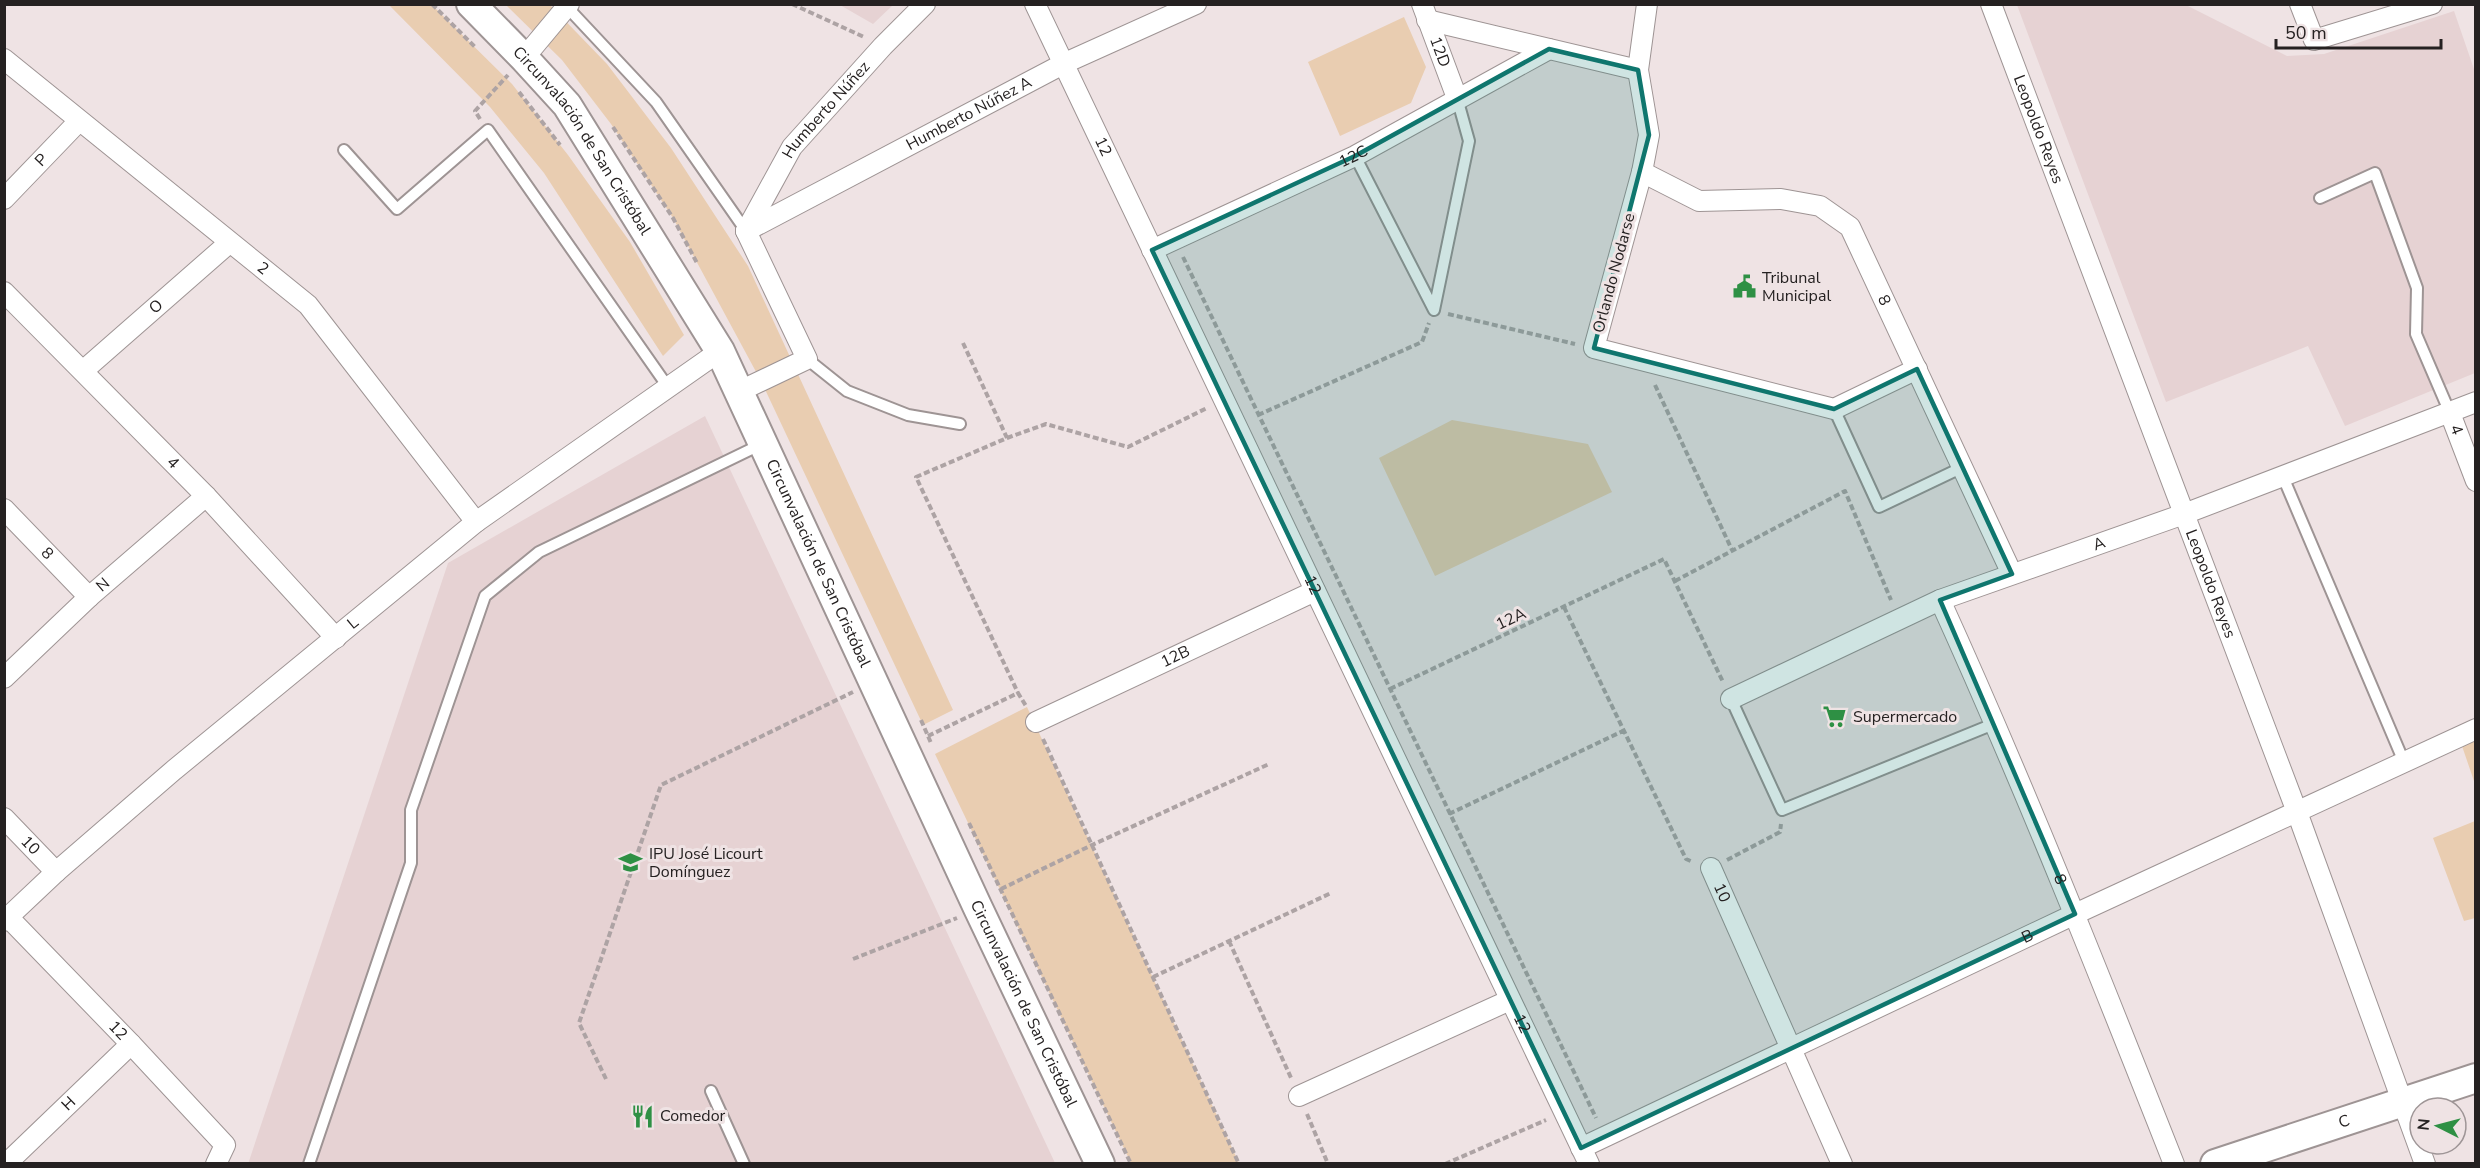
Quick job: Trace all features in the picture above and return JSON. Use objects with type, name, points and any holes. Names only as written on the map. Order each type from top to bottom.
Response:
[{"type":"main road","name":"Circunvalación de San Cristóbal","points":[[471,4],[515,68],[567,105],[720,351],[904,748],[971,918],[1100,1164]]},
{"type":"main road","name":"C","points":[[2215,1164],[2475,1078]]},
{"type":"street","name":"Humberto Núñez","points":[[746,231],[792,147],[883,46],[926,4]]},
{"type":"street","name":"12","points":[[1035,4],[1585,1156]]},
{"type":"street","name":"Humberto Núñez A","points":[[746,231],[1065,63],[1196,4]]},
{"type":"street","name":"Orlando Nodarse","points":[[1647,4],[1638,70],[1649,135],[1642,172],[1594,348],[1645,363],[1834,409]]},
{"type":"street","name":"Leopoldo Reyes","points":[[1991,4],[2297,812],[2425,1164]]},
{"type":"street","points":[[2300,4],[2314,40],[2432,4]]},
{"type":"street","points":[[515,68],[568,6]]},
{"type":"street","points":[[1424,12],[1549,49],[1638,70]]},
{"type":"street","name":"12D","points":[[1424,12],[1457,98]]},
{"type":"street","name":"12C","points":[[1152,250],[1355,156],[1549,49]]},
{"type":"street","name":"2","points":[[4,59],[308,305],[476,522]]},
{"type":"street","name":"P","points":[[4,199],[79,121]]},
{"type":"street","name":"8","points":[[1642,172],[1700,201],[1781,199],[1800,202],[1820,206],[1850,227],[2012,574]]},
{"type":"street","points":[[740,391],[807,359],[746,231]]},
{"type":"street","name":"O","points":[[84,370],[229,243]]},
{"type":"street","name":"4","points":[[4,292],[84,370],[206,496],[336,638]]},
{"type":"street","name":"L","points":[[6,919],[56,872],[174,770],[476,522],[720,351]]},
{"type":"street","points":[[1834,409],[1917,369]]},
{"type":"street","name":"A","points":[[1731,699],[1940,600],[2184,514],[2475,402]]},
{"type":"street","name":"4","points":[[2450,413],[2475,481]]},
{"type":"street","name":"N","points":[[4,678],[89,597],[206,496]]},
{"type":"street","name":"8","points":[[4,508],[89,597]]},
{"type":"street","name":"12B","points":[[1036,722],[1315,591]]},
{"type":"street","name":"8","points":[[1940,600],[1996,723],[2076,914],[2174,1164]]},
{"type":"street","name":"B","points":[[1585,1156],[1604,1137],[2475,729]]},
{"type":"street","name":"10","points":[[4,818],[56,872]]},
{"type":"street","name":"10","points":[[1711,868],[1842,1164]]},
{"type":"street","name":"12","points":[[6,919],[131,1044],[225,1145],[216,1164]]},
{"type":"street","points":[[1299,1096],[1510,1000]]},
{"type":"street","name":"H","points":[[6,1164],[131,1044]]},
{"type":"lane","points":[[568,6],[656,102],[746,231]]},
{"type":"lane","points":[[1434,310],[1469,141],[1457,98]]},
{"type":"lane","points":[[344,150],[397,209],[488,130],[668,387]]},
{"type":"lane","points":[[1355,156],[1434,310]]},
{"type":"lane","points":[[2320,198],[2374,173],[2417,288],[2416,334],[2450,413]]},
{"type":"lane","points":[[807,359],[847,391],[908,415],[960,424]]},
{"type":"lane","points":[[1834,409],[1879,507],[1962,467]]},
{"type":"lane","points":[[309,1164],[411,863],[411,810],[485,596],[539,552],[764,443]]},
{"type":"lane","points":[[2283,477],[2404,762]]},
{"type":"lane","points":[[1731,699],[1782,810],[1996,723]]},
{"type":"lane","points":[[711,1091],[744,1164]]},
{"type":"path","points":[[432,4],[481,53]]},
{"type":"path","points":[[792,4],[883,46]]},
{"type":"path","points":[[497,69],[515,68]]},
{"type":"path","points":[[488,130],[475,111],[515,68]]},
{"type":"path","points":[[515,68],[561,147]]},
{"type":"path","points":[[1175,240],[1604,1137]]},
{"type":"path","points":[[1258,415],[1422,342],[1434,310],[1594,348]]},
{"type":"path","points":[[963,343],[1007,438]]},
{"type":"path","points":[[1645,363],[1732,550]]},
{"type":"path","points":[[1207,408],[1128,447],[1046,424],[916,477],[1018,693],[1036,722],[1239,1164]]},
{"type":"path","points":[[1731,699],[1675,581],[1845,491],[1899,619]]},
{"type":"path","name":"12A","points":[[1367,700],[1664,559],[1675,581]]},
{"type":"path","name":"10","points":[[1564,608],[1686,859],[1711,868]]},
{"type":"path","points":[[606,1079],[579,1023],[661,785],[853,692],[857,701]]},
{"type":"path","points":[[904,748],[1018,693]]},
{"type":"path","points":[[1427,825],[1623,731]]},
{"type":"path","points":[[853,959],[959,917],[971,918],[1001,889],[1092,844],[1269,764]]},
{"type":"path","points":[[1711,868],[1780,832],[1782,810]]},
{"type":"path","points":[[1153,977],[1331,893]]},
{"type":"path","points":[[1229,941],[1328,1164]]},
{"type":"path","points":[[1445,1164],[1563,1112]]},
{"type":"highlighted area","points":[[1549,49],[1638,70],[1649,135],[1594,348],[1834,409],[1917,369],[2012,574],[1940,600],[2075,914],[1581,1148],[1152,250],[1355,156]]},
{"type":"shaded area","points":[[389,5],[432,5],[512,84],[568,155],[630,242],[684,335],[663,356],[544,173],[490,107]]},
{"type":"shaded area","points":[[506,5],[550,5],[607,64],[671,148],[748,266],[953,710],[923,725],[761,381],[673,218],[611,124],[562,60]]},
{"type":"shaded area","points":[[840,5],[893,5],[873,24]]},
{"type":"shaded area","points":[[2017,5],[2186,5],[2287,56],[2324,54],[2454,11],[2475,72],[2475,373],[2345,426],[2308,346],[2166,402]]},
{"type":"shaded area","points":[[1404,17],[1426,67],[1411,103],[1340,136],[1308,62]]},
{"type":"shaded area","name":"IPU José Licourt Domínguez","points":[[705,416],[1055,1163],[248,1164],[448,563]]},
{"type":"shaded area","points":[[1452,420],[1588,444],[1612,492],[1435,576],[1379,458]]},
{"type":"shaded area","points":[[1027,707],[1239,1163],[1131,1163],[935,754]]},
{"type":"shaded area","points":[[2475,739],[2475,784],[2462,746]]},
{"type":"shaded area","points":[[2475,821],[2475,918],[2464,921],[2433,838]]},
{"type":"place","name":"Tribunal Municipal","points":[[1744,287]]},
{"type":"place","name":"Supermercado","points":[[1835,717]]},
{"type":"place","name":"IPU José Licourt Domínguez","points":[[631,863]]},
{"type":"place","name":"Comedor","points":[[642,1116]]}]
